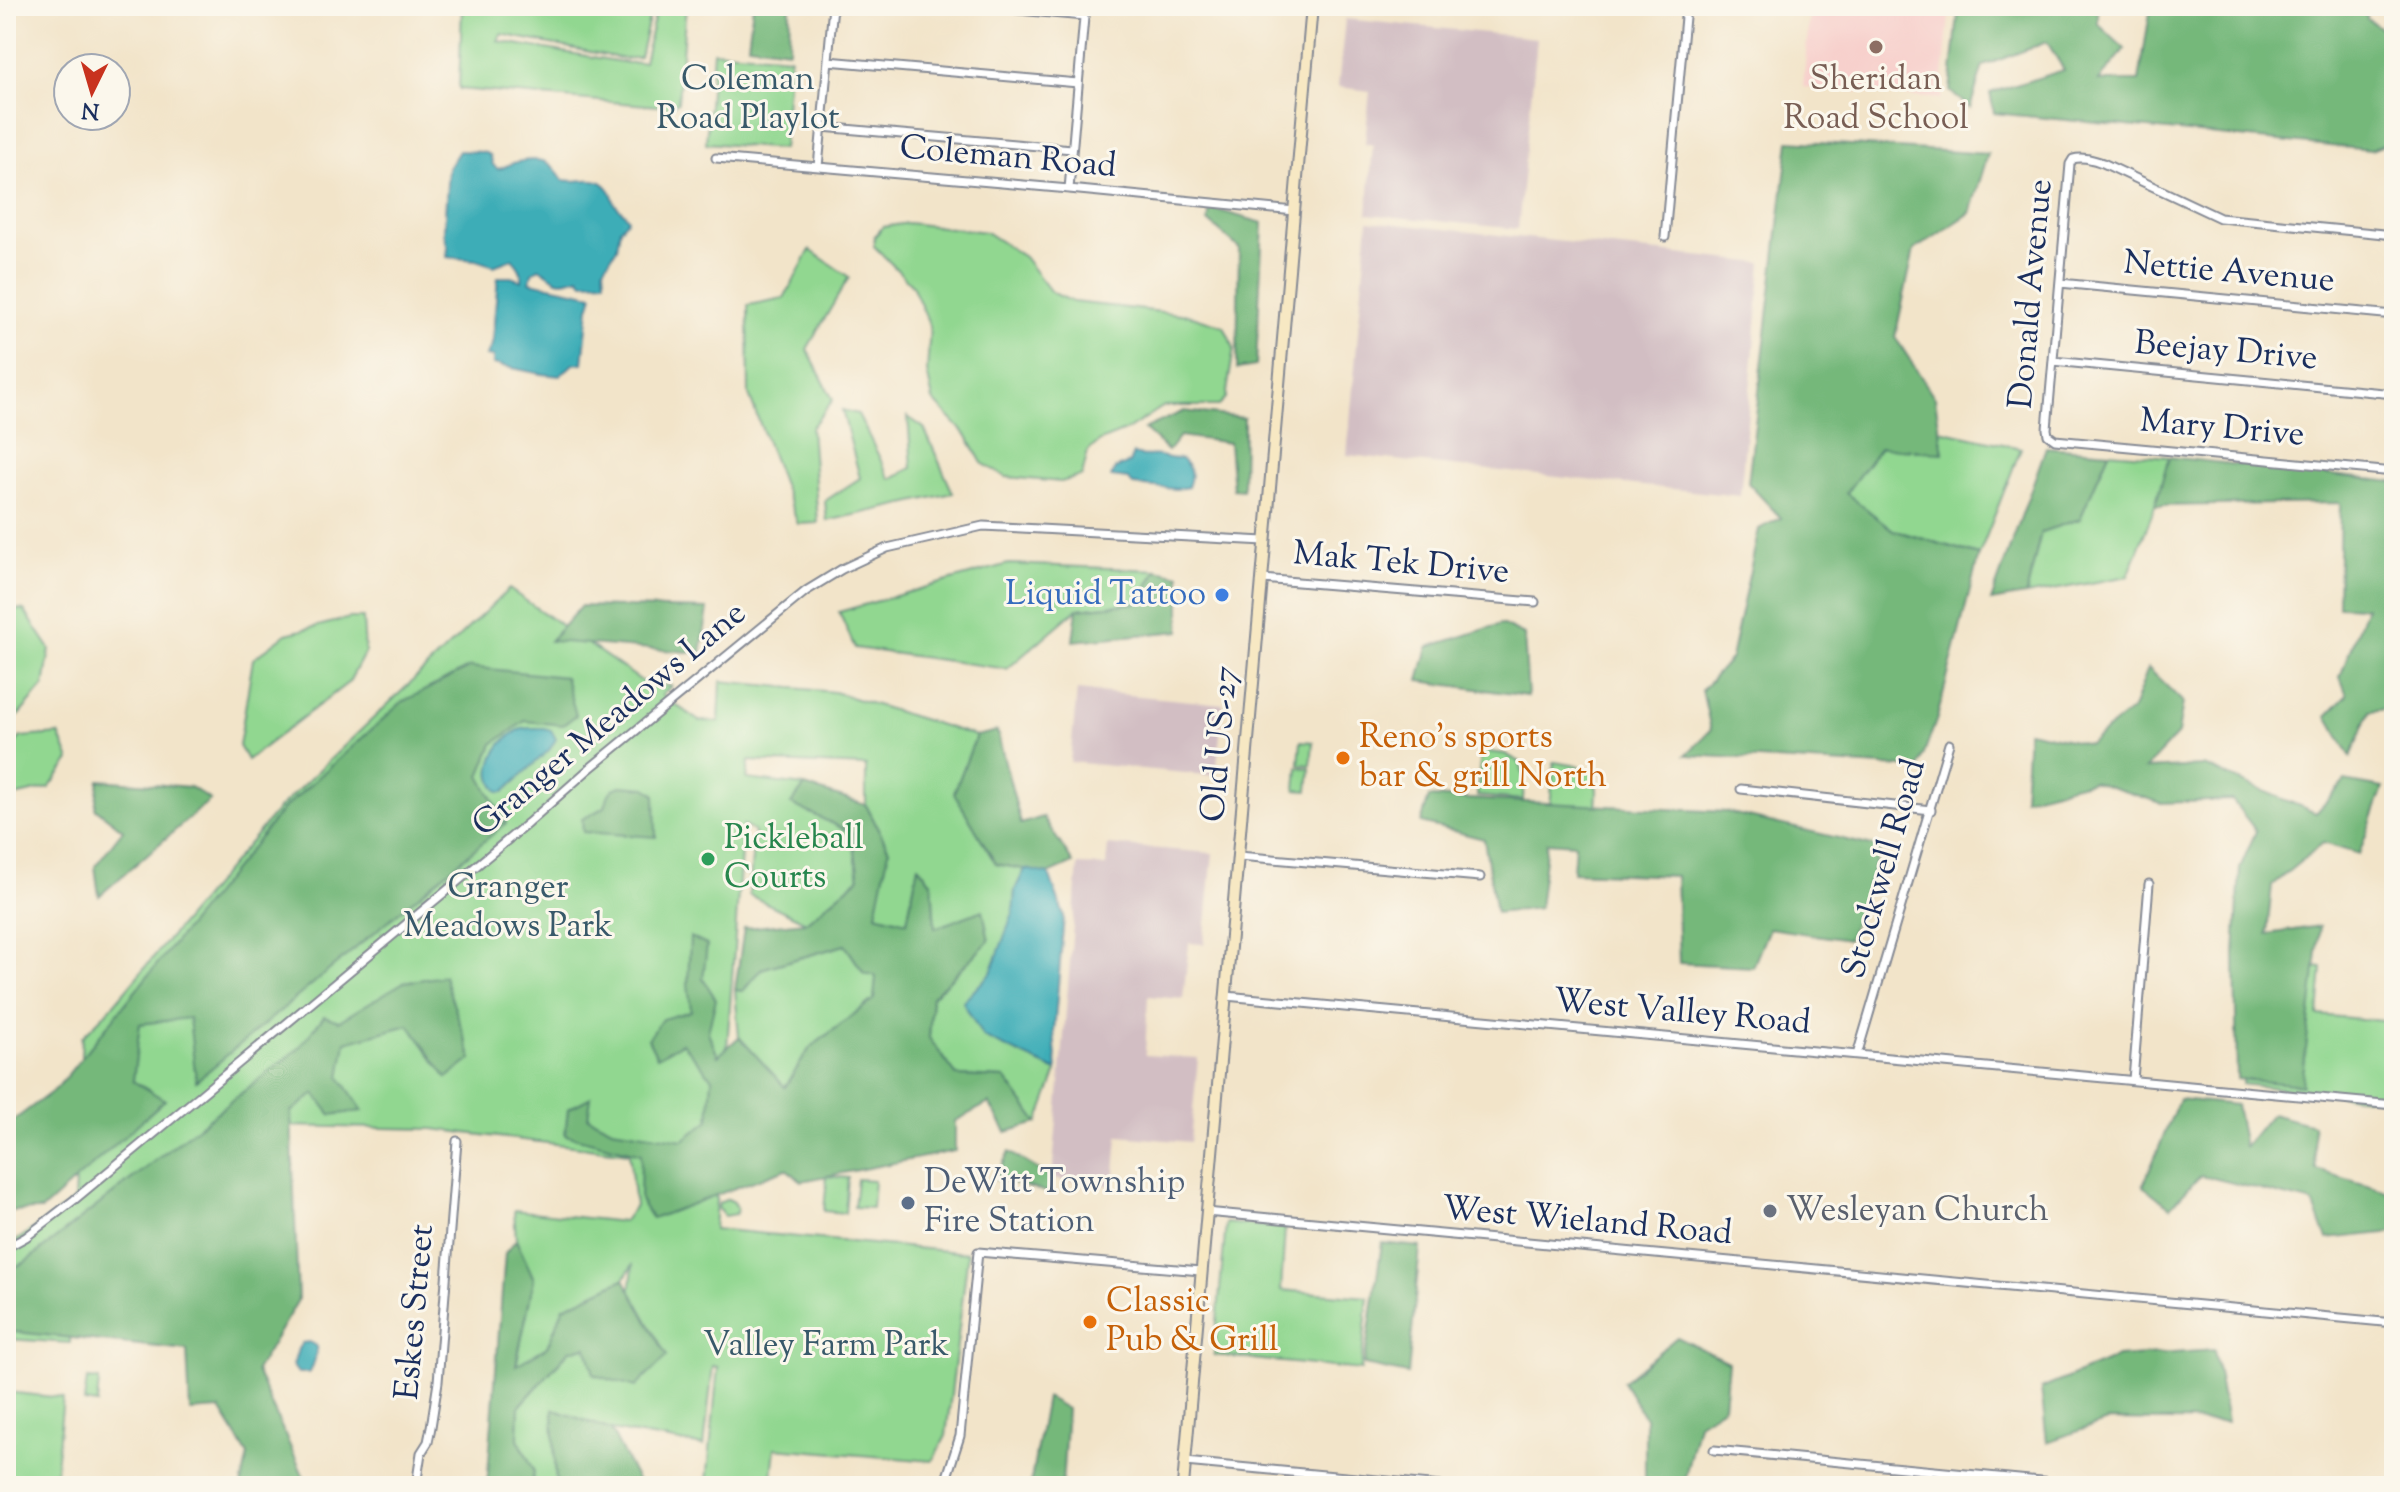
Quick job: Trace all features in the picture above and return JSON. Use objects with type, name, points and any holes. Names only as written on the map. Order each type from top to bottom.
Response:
[{"type":"main road","name":"Old US-27","points":[[1183,1486],[1312,6]]},
{"type":"street","points":[[818,167],[833,6]]},
{"type":"street","points":[[976,6],[1084,16]]},
{"type":"street","points":[[1069,189],[1085,6]]},
{"type":"street","points":[[1665,237],[1686,6]]},
{"type":"street","points":[[828,61],[1078,83]]},
{"type":"street","points":[[822,127],[1072,149]]},
{"type":"street","name":"Donald Avenue","points":[[2048,435],[2070,164],[2073,159],[2079,157],[2103,163],[2220,218],[2394,235]]},
{"type":"street","name":"Coleman Road","points":[[716,158],[1295,211]]},
{"type":"street","name":"Nettie Avenue","points":[[2060,283],[2394,315]]},
{"type":"street","name":"Beejay Drive","points":[[2053,361],[2394,394]]},
{"type":"street","name":"Mary Drive","points":[[2048,435],[2055,440],[2394,472]]},
{"type":"street","name":"Granger Meadows Lane","points":[[6,1248],[26,1237],[74,1200],[674,698],[806,591],[842,569],[887,548],[983,526],[1265,541]]},
{"type":"street","name":"Mak Tek Drive","points":[[1262,579],[1535,602]]},
{"type":"street","name":"Stockwell Road","points":[[1857,1055],[1949,744]]},
{"type":"street","points":[[1741,789],[1931,810]]},
{"type":"street","points":[[1239,856],[1480,877]]},
{"type":"street","points":[[2133,1080],[2149,884]]},
{"type":"street","name":"West Valley Road","points":[[1226,996],[2394,1105]]},
{"type":"street","name":"Eskes Street","points":[[416,1486],[421,1453],[428,1442],[438,1382],[457,1141]]},
{"type":"street","name":"West Wieland Road","points":[[1206,1212],[2394,1323]]},
{"type":"street","points":[[944,1486],[960,1436],[978,1252],[1201,1271]]},
{"type":"street","points":[[1714,1450],[2094,1486]]},
{"type":"street","points":[[1185,1462],[1441,1486]]},
{"type":"shaded area","name":"Sheridan Road School","points":[[1810,6],[1950,6],[1941,99],[1803,87]]},
{"type":"shaded area","points":[[1345,19],[1537,38],[1518,229],[1367,214],[1373,145],[1365,143],[1370,91],[1338,87]]},
{"type":"shaded area","points":[[1368,221],[1762,263],[1740,496],[1347,455]]},
{"type":"shaded area","points":[[1077,690],[1223,704],[1216,776],[1070,762]]},
{"type":"shaded area","points":[[1108,845],[1213,853],[1204,944],[1189,943],[1183,999],[1148,996],[1145,1055],[1198,1058],[1190,1142],[1118,1136],[1114,1186],[1052,1179],[1078,865],[1106,866]]},
{"type":"green space","points":[[462,6],[652,6],[640,57],[625,59],[501,34],[498,41],[628,63],[644,62],[657,6],[686,6],[678,102],[669,107],[459,89]]},
{"type":"green space","points":[[753,6],[790,6],[789,50],[748,45]]},
{"type":"green space","points":[[1959,6],[2098,6],[2098,24],[2125,49],[2099,81],[2139,81],[2151,6],[2366,6],[2367,19],[2394,36],[2394,141],[2371,150],[1994,113],[1990,93],[2064,70],[2047,42],[1983,66],[1970,108],[1950,91]]},
{"type":"green space","name":"Coleman Road Playlot","points":[[713,51],[790,57],[783,149],[706,143]]},
{"type":"green space","points":[[1789,141],[1988,154],[1970,213],[1914,250],[1895,337],[1935,398],[1943,453],[1880,447],[1846,493],[1893,530],[1979,555],[1937,718],[1919,768],[1686,755],[1711,730],[1702,690],[1731,658],[1759,529],[1781,518],[1748,483]]},
{"type":"green space","points":[[1210,208],[1263,223],[1256,366],[1237,369],[1239,248],[1208,221]]},
{"type":"green space","points":[[908,223],[986,232],[1024,257],[1051,292],[1073,302],[1189,315],[1224,326],[1234,348],[1226,398],[1218,406],[1164,406],[1127,430],[1100,441],[1088,451],[1082,476],[1061,482],[1006,477],[982,463],[967,436],[933,400],[927,372],[930,326],[912,285],[874,246],[874,237],[883,227]]},
{"type":"green space","points":[[810,250],[849,277],[807,349],[833,400],[811,428],[818,523],[798,524],[749,395],[748,305],[784,298]]},
{"type":"green space","points":[[842,410],[858,414],[890,479],[912,468],[908,417],[924,428],[953,493],[827,521],[825,501],[860,478]]},
{"type":"green space","points":[[1184,411],[1244,418],[1243,490],[1233,489],[1229,443],[1180,436],[1168,451],[1144,429]]},
{"type":"green space","points":[[1940,430],[2021,448],[1979,555],[1893,530],[1846,493],[1880,447],[1943,453]]},
{"type":"green space","points":[[2046,447],[2109,452],[2080,519],[2041,532],[2026,595],[1991,601]]},
{"type":"green space","points":[[2109,452],[2169,457],[2155,506],[2128,576],[2026,595],[2041,532],[2080,519]]},
{"type":"green space","points":[[2169,457],[2394,482],[2394,708],[2370,711],[2351,757],[2327,716],[2347,695],[2340,677],[2366,607],[2338,606],[2340,503],[2155,506]]},
{"type":"green space","points":[[1008,564],[1157,570],[1138,603],[1077,609],[1007,669],[855,648],[839,612]]},
{"type":"green space","points":[[1157,570],[1180,575],[1180,631],[1073,641],[1077,609],[1138,603]]},
{"type":"green space","name":"Granger Meadows Park","points":[[509,589],[646,684],[671,686],[662,695],[699,721],[719,722],[721,681],[834,692],[976,736],[954,793],[996,864],[1025,869],[1015,890],[1014,913],[991,973],[963,1002],[983,1037],[1057,1071],[1038,1123],[1005,1078],[957,1076],[929,1038],[932,997],[989,941],[982,911],[935,929],[932,883],[918,866],[907,922],[875,914],[889,850],[866,805],[866,766],[749,761],[747,779],[805,786],[792,804],[852,833],[859,878],[806,922],[749,895],[754,832],[743,825],[714,1229],[968,1253],[946,1436],[932,1461],[775,1448],[771,1486],[707,1482],[718,1367],[713,1366],[704,1446],[611,1430],[553,1409],[556,1486],[532,1486],[534,1470],[518,1439],[519,1407],[570,1350],[587,1347],[624,1358],[633,1264],[624,1279],[564,1307],[547,1347],[516,1366],[534,1279],[516,1240],[514,1210],[623,1222],[635,1206],[629,1153],[433,1129],[228,1125],[75,1261],[70,1343],[6,1339],[6,1248],[74,1200],[82,1037],[109,1010],[278,809]]},
{"type":"green space","points":[[581,606],[708,609],[701,653],[550,641]]},
{"type":"green space","points":[[6,608],[24,610],[50,649],[44,686],[6,730]]},
{"type":"green space","points":[[350,618],[363,618],[365,652],[349,682],[247,760],[239,746],[253,659],[286,634]]},
{"type":"green space","points":[[1501,624],[1524,635],[1528,696],[1419,681],[1428,647]]},
{"type":"green space","points":[[470,667],[565,677],[576,715],[563,725],[525,721],[493,744],[480,776],[506,823],[196,1081],[189,1018],[140,1024],[133,1081],[165,1100],[42,1210],[6,1211],[6,1126],[57,1088],[282,810],[402,702]]},
{"type":"green space","points":[[2148,668],[2183,702],[2178,734],[2145,769],[2204,766],[2316,813],[2345,781],[2383,788],[2359,854],[2323,843],[2272,885],[2267,934],[2320,926],[2302,1085],[2237,1079],[2235,953],[2240,868],[2256,831],[2232,800],[2161,803],[2092,781],[2024,798],[2028,731],[2089,744],[2133,709]]},
{"type":"green space","points":[[997,731],[1021,824],[1043,817],[1073,863],[1049,874],[996,864],[954,793],[976,736]]},
{"type":"green space","points":[[59,734],[70,760],[49,788],[6,798],[6,752],[21,737]]},
{"type":"green space","points":[[1301,741],[1313,742],[1311,765],[1299,764]]},
{"type":"green space","points":[[1481,751],[1505,754],[1520,762],[1524,778],[1523,800],[1477,796]]},
{"type":"green space","points":[[1554,762],[1578,766],[1594,773],[1596,811],[1550,807]]},
{"type":"green space","points":[[1298,767],[1310,768],[1308,791],[1296,790]]},
{"type":"green space","points":[[99,780],[191,787],[210,800],[99,896],[95,866],[123,830],[95,808]]},
{"type":"green space","points":[[621,786],[646,788],[655,794],[656,837],[583,832],[582,819],[605,807],[610,793]]},
{"type":"green space","points":[[805,786],[866,805],[889,850],[876,914],[907,922],[918,866],[932,883],[935,928],[983,910],[989,941],[932,997],[929,1038],[957,1076],[1005,1078],[1038,1123],[1006,1132],[989,1103],[955,1121],[955,1151],[802,1181],[786,1169],[652,1219],[640,1200],[641,1154],[565,1135],[568,1109],[591,1097],[588,1117],[612,1129],[683,1140],[709,1120],[712,1078],[682,1043],[657,1057],[648,1039],[662,1019],[691,1011],[688,984],[690,937],[707,945],[703,979],[716,999],[708,1032],[718,1056],[739,1037],[785,1087],[810,1048],[874,999],[876,976],[864,973],[845,945],[761,969],[743,991],[735,990],[744,928],[806,922],[859,878],[852,833],[791,804]]},
{"type":"green space","points":[[1429,797],[1727,812],[1881,848],[1848,940],[1769,928],[1753,967],[1679,963],[1676,876],[1573,872],[1575,844],[1547,842],[1539,908],[1496,913],[1484,839],[1421,823]]},
{"type":"green space","points":[[845,945],[864,973],[877,976],[874,999],[810,1048],[785,1088],[739,1037],[735,990],[743,991],[763,968]]},
{"type":"green space","points":[[2253,962],[2322,968],[2318,1015],[2394,1022],[2394,1101],[2242,1084]]},
{"type":"green space","points":[[444,976],[472,1059],[447,1078],[409,1025],[346,1042],[340,1077],[363,1111],[331,1115],[315,1094],[291,1112],[298,1300],[256,1371],[308,1486],[241,1486],[248,1455],[220,1409],[190,1411],[187,1350],[6,1331],[6,1270],[24,1263],[298,1049],[324,1016],[339,1021],[404,982]]},
{"type":"green space","points":[[2179,1099],[2236,1105],[2244,1147],[2271,1114],[2313,1125],[2316,1170],[2394,1193],[2394,1232],[2327,1239],[2313,1203],[2201,1175],[2170,1207],[2143,1186]]},
{"type":"green space","points":[[1009,1152],[1049,1176],[1050,1193],[995,1179]]},
{"type":"green space","points":[[827,1176],[848,1178],[845,1213],[824,1211]]},
{"type":"green space","points":[[857,1179],[874,1180],[872,1208],[854,1207]]},
{"type":"green space","points":[[728,1199],[734,1202],[736,1214],[724,1216],[718,1209],[719,1203]]},
{"type":"green space","points":[[1226,1223],[1285,1228],[1281,1290],[1368,1297],[1361,1370],[1214,1355]]},
{"type":"green space","points":[[516,1240],[534,1279],[516,1365],[547,1347],[564,1307],[624,1279],[667,1356],[636,1387],[594,1375],[587,1347],[570,1350],[519,1407],[518,1439],[534,1470],[532,1486],[487,1486],[505,1253]]},
{"type":"green space","points":[[1382,1243],[1420,1247],[1408,1374],[1364,1365]]},
{"type":"green space","points":[[1677,1337],[1728,1362],[1724,1406],[1698,1423],[1683,1486],[1645,1486],[1645,1418],[1623,1382]]},
{"type":"green space","points":[[2214,1350],[2227,1422],[2110,1420],[2047,1442],[2041,1389],[2117,1357]]},
{"type":"green space","points":[[87,1379],[99,1380],[97,1404],[84,1402]]},
{"type":"green space","points":[[6,1392],[63,1398],[54,1486],[6,1486]]},
{"type":"green space","points":[[1046,1397],[1067,1409],[1062,1486],[1030,1486]]},
{"type":"green space","points":[[553,1409],[611,1430],[638,1486],[556,1486]]},
{"type":"water","points":[[459,151],[490,155],[498,169],[514,163],[539,160],[550,164],[563,180],[601,182],[628,219],[620,229],[617,248],[604,268],[605,281],[583,282],[579,277],[561,281],[539,268],[532,273],[530,282],[593,295],[583,363],[573,364],[560,376],[493,364],[493,357],[486,356],[492,345],[498,277],[522,281],[522,278],[520,269],[512,259],[494,266],[476,260],[447,257],[444,232],[448,168]]},
{"type":"water","points":[[1133,454],[1181,459],[1190,472],[1188,487],[1176,489],[1133,485],[1128,479],[1111,477],[1115,469],[1129,463]]},
{"type":"water","points":[[519,730],[551,730],[556,739],[550,749],[504,792],[499,792],[491,776],[493,758],[498,750]]},
{"type":"water","points":[[1025,869],[1049,874],[1064,916],[1054,1032],[1057,1071],[983,1037],[963,1002],[991,973],[1013,913],[1015,890]]},
{"type":"water","points":[[309,1342],[316,1346],[314,1363],[309,1373],[298,1373],[293,1366],[298,1349],[302,1343]]},
{"type":"place","name":"Sheridan Road School","points":[[1876,47]]},
{"type":"place","name":"Liquid Tattoo","points":[[1222,595]]},
{"type":"place","name":"Reno's sports bar & grill North","points":[[1343,758]]},
{"type":"place","name":"Pickleball Courts","points":[[708,859]]},
{"type":"place","name":"DeWitt Township Fire Station","points":[[908,1203]]},
{"type":"place","name":"Wesleyan Church","points":[[1770,1211]]},
{"type":"place","name":"Classic Pub & Grill","points":[[1090,1322]]},
{"type":"park label","name":"Valley Farm Park","points":[[826,1346]]}]
